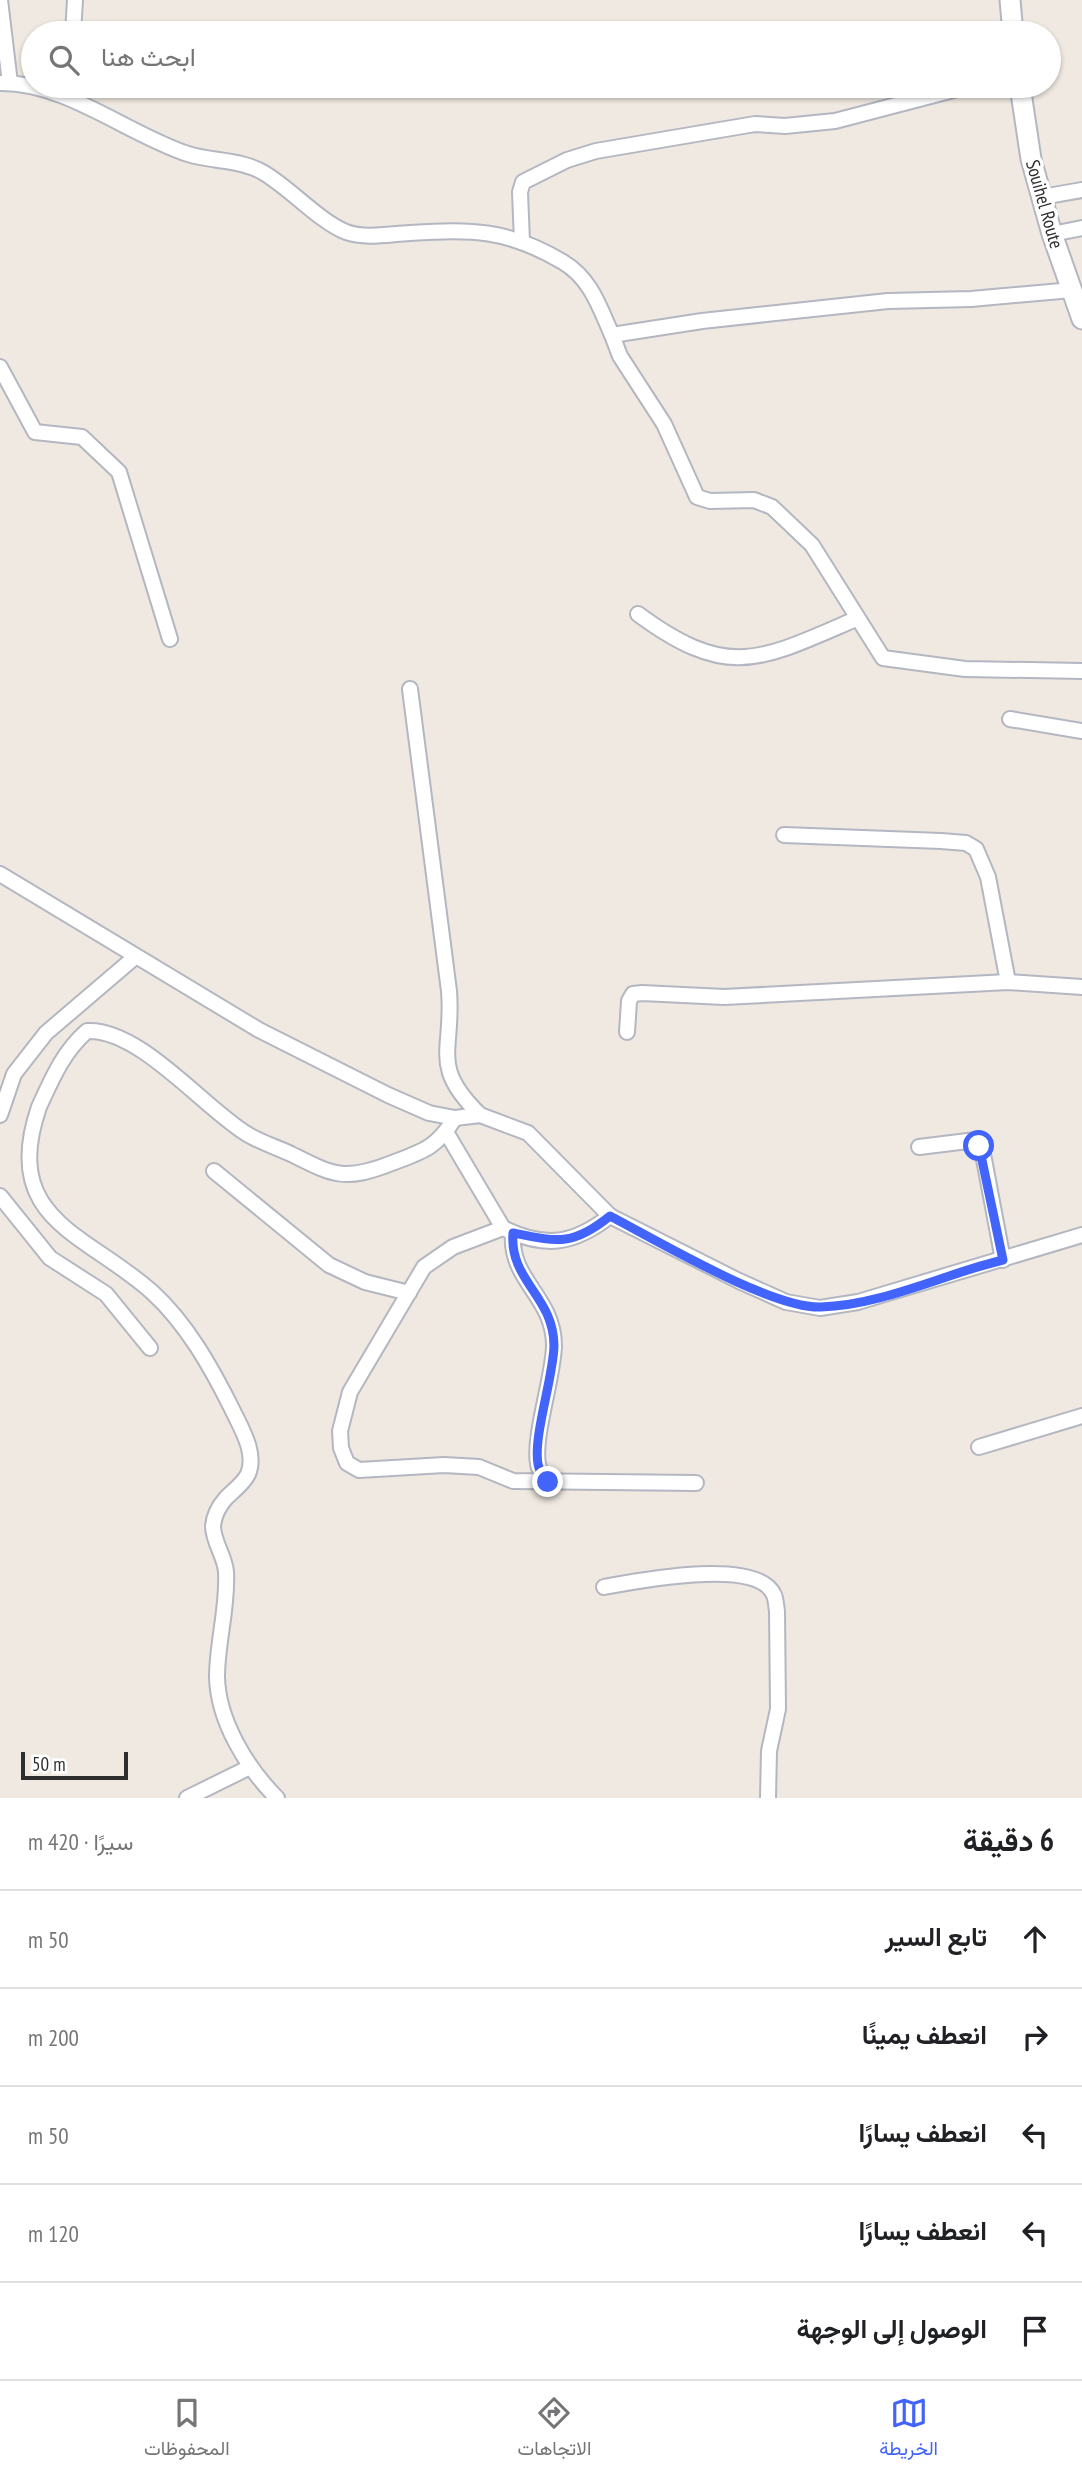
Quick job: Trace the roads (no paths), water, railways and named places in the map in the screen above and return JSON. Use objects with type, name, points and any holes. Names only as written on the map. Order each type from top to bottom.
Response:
[{"type":"main road","points":[[1010,0],[1012,21]]},
{"type":"main road","name":"Souihel Route","points":[[1022,98],[1031,159],[1052,234],[1082,318]]},
{"type":"street","points":[[0,0],[5,83]]},
{"type":"street","points":[[74,21],[75,0]]},
{"type":"street","points":[[80,98],[186,153],[244,164],[263,172],[345,231],[368,236],[468,229],[499,234],[522,242],[578,272],[589,284],[620,356],[664,424],[697,497],[710,501],[754,500],[772,507],[811,545],[879,655],[889,661],[1018,672],[1082,671]]},
{"type":"street","points":[[522,242],[520,192],[523,182],[580,155],[755,124],[785,126],[835,121],[915,98]]},
{"type":"street","points":[[1042,197],[1082,190]]},
{"type":"street","points":[[1052,234],[1082,228]]},
{"type":"street","points":[[612,335],[741,316],[888,301],[971,299],[1072,289]]},
{"type":"street","points":[[0,367],[35,432],[82,436],[119,472],[170,639]]},
{"type":"street","points":[[638,614],[674,640],[701,652],[725,658],[751,658],[775,652],[856,619]]},
{"type":"street","points":[[410,689],[449,991],[451,1017],[445,1064],[458,1094],[480,1115],[528,1133],[610,1216],[738,1281],[786,1302],[820,1308],[858,1303],[1082,1235]]},
{"type":"street","points":[[1010,719],[1082,731]]},
{"type":"street","points":[[784,835],[941,841],[966,843],[976,849],[988,877],[1008,982]]},
{"type":"street","points":[[0,874],[260,1030],[387,1095],[429,1113],[455,1118],[480,1115]]},
{"type":"street","points":[[0,1115],[14,1074],[46,1033],[135,957]]},
{"type":"street","points":[[627,1032],[629,1001],[633,994],[642,993],[724,997],[1008,982],[1082,986]]},
{"type":"street","points":[[277,1798],[250,1766],[223,1711],[217,1679],[225,1620],[226,1569],[213,1526],[217,1508],[247,1476],[251,1460],[248,1444],[216,1377],[176,1316],[131,1276],[82,1246],[36,1203],[24,1180],[21,1158],[24,1140],[65,1055],[87,1031],[99,1031],[146,1055],[247,1135],[319,1170],[339,1174],[369,1170],[424,1150],[441,1140],[455,1118]]},
{"type":"street","points":[[446,1132],[508,1231],[514,1263],[538,1297],[552,1328],[553,1355],[537,1463],[548,1482]]},
{"type":"street","points":[[919,1147],[976,1140],[983,1154],[1003,1260]]},
{"type":"street","points":[[214,1171],[330,1265],[365,1282],[409,1293]]},
{"type":"street","points":[[0,1196],[50,1258],[106,1294],[150,1348]]},
{"type":"street","points":[[610,1216],[577,1239],[546,1240],[508,1231],[438,1255],[424,1267],[350,1392],[340,1431],[341,1448],[347,1462],[359,1470],[444,1465],[479,1467],[513,1480],[696,1483]]},
{"type":"street","points":[[979,1447],[1082,1416]]},
{"type":"street","points":[[604,1587],[650,1578],[740,1574],[770,1589],[775,1595],[778,1709],[769,1751],[768,1798]]},
{"type":"street","points":[[187,1798],[250,1766]]}]
